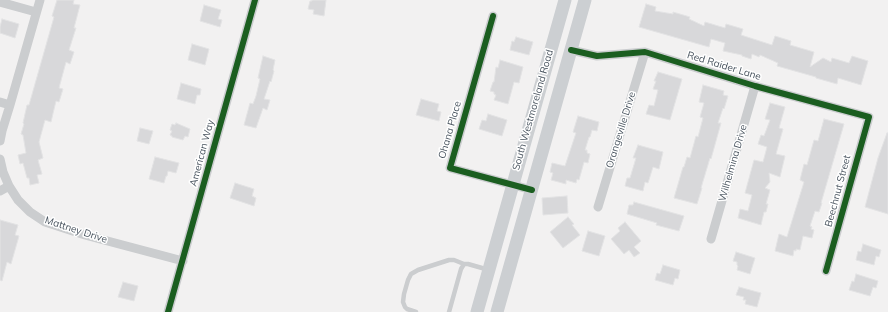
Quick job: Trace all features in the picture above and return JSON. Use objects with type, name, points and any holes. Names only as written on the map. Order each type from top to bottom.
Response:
[{"type":"main road","name":"South Westmoreland Road","points":[[477,312],[565,0]]},
{"type":"main road","name":"South Westmoreland Road","points":[[497,312],[585,0]]},
{"type":"main road","points":[[552,44],[571,50]]},
{"type":"main road","points":[[487,275],[505,285]]},
{"type":"street","points":[[0,141],[40,0]]},
{"type":"street","name":"American Way","points":[[168,312],[255,0]]},
{"type":"street","points":[[0,2],[36,12]]},
{"type":"street","name":"Ohana Place","points":[[493,16],[450,168],[532,190]]},
{"type":"street","name":"Red Raider Lane","points":[[571,50],[597,56],[645,52],[755,86],[869,117]]},
{"type":"street","name":"Orangeville Drive","points":[[598,207],[645,52]]},
{"type":"street","name":"Wilhelmina Drive","points":[[711,239],[755,86]]},
{"type":"street","points":[[0,102],[10,105]]},
{"type":"street","name":"Beechnut Street","points":[[826,271],[869,117]]},
{"type":"street","name":"Mattney Drive","points":[[0,159],[3,172],[9,186],[18,200],[30,212],[45,222],[85,235],[182,261]]},
{"type":"street","points":[[0,191],[9,186]]},
{"type":"lane","points":[[416,312],[407,309],[403,302],[408,280],[411,274],[418,270],[449,260],[454,260],[468,264],[487,275]]},
{"type":"lane","points":[[449,312],[460,269],[464,264]]},
{"type":"building","points":[[57,0],[74,0],[73,4],[80,5],[74,28],[76,28],[69,50],[74,52],[70,64],[66,62],[59,88],[63,89],[59,102],[56,101],[51,122],[45,120],[39,142],[43,158],[38,160],[42,174],[37,175],[39,183],[30,185],[23,163],[20,164],[18,155],[26,153],[23,135],[21,134],[27,105],[29,105],[54,17],[52,16]]},
{"type":"building","points":[[326,0],[324,16],[313,14],[314,10],[308,9],[310,1]]},
{"type":"building","points":[[646,4],[656,7],[655,11],[673,14],[673,12],[690,17],[689,19],[704,26],[705,22],[725,28],[726,24],[743,29],[741,35],[772,45],[775,36],[791,41],[790,45],[814,52],[810,67],[823,58],[831,62],[832,58],[849,63],[852,56],[868,61],[861,85],[838,78],[837,84],[816,78],[777,66],[778,63],[760,55],[759,57],[752,54],[751,59],[742,55],[723,51],[725,43],[711,39],[709,47],[639,27]]},
{"type":"building","points":[[204,5],[221,10],[218,19],[222,20],[220,27],[200,21]]},
{"type":"building","points":[[2,19],[19,24],[15,38],[0,33]]},
{"type":"building","points":[[516,37],[533,42],[529,55],[510,50],[512,41],[514,42]]},
{"type":"building","points":[[192,44],[209,49],[205,65],[188,60]]},
{"type":"building","points":[[263,56],[275,60],[274,71],[264,99],[270,100],[267,110],[263,108],[256,128],[244,125],[250,103],[253,104],[256,96]]},
{"type":"building","points":[[500,60],[523,67],[519,83],[514,82],[508,104],[494,100],[496,95],[494,92],[490,91],[494,82],[496,67],[498,68]]},
{"type":"building","points":[[658,72],[682,79],[670,120],[646,114],[649,105],[654,106],[658,90],[653,89],[656,81],[654,81]]},
{"type":"building","points":[[181,83],[201,89],[200,95],[197,95],[195,104],[177,99]]},
{"type":"building","points":[[703,85],[724,91],[723,95],[728,96],[718,123],[721,123],[697,204],[674,198],[683,167],[687,157],[690,158],[703,118],[700,117],[704,103],[699,102]]},
{"type":"building","points":[[421,99],[439,104],[437,111],[441,112],[439,121],[416,115]]},
{"type":"building","points":[[770,103],[785,107],[779,128],[783,129],[776,154],[785,156],[780,177],[769,173],[770,182],[765,188],[770,190],[766,204],[768,204],[766,212],[764,212],[761,225],[738,218],[740,209],[748,211],[752,195],[745,193],[754,160],[763,162],[767,147],[758,144],[761,135],[764,136],[770,120],[765,119]]},
{"type":"building","points":[[488,114],[507,120],[502,136],[479,129],[482,120],[486,121]]},
{"type":"building","points":[[578,116],[599,122],[597,131],[592,130],[585,150],[587,150],[587,153],[590,154],[588,163],[584,162],[579,180],[577,179],[576,183],[566,180],[566,184],[551,180],[553,173],[550,172],[552,163],[565,166],[576,133],[573,132]]},
{"type":"building","points":[[824,119],[844,124],[819,212],[815,211],[810,226],[812,227],[811,229],[814,230],[812,238],[803,236],[800,250],[794,250],[793,256],[775,251],[779,234],[787,237],[804,182],[800,180],[804,164],[807,165],[814,140],[818,141]]},
{"type":"building","points":[[176,123],[190,129],[188,137],[185,136],[183,140],[170,135],[172,131],[170,130],[172,124],[175,125]]},
{"type":"building","points":[[140,128],[153,131],[149,144],[137,141]]},
{"type":"building","points":[[887,133],[888,214],[865,207],[878,158]]},
{"type":"building","points":[[638,145],[663,152],[659,169],[653,167],[648,183],[645,182],[643,191],[625,186],[627,178],[630,178],[636,158],[633,158]]},
{"type":"building","points":[[155,157],[179,163],[176,173],[168,171],[164,183],[149,179]]},
{"type":"building","points":[[235,183],[254,189],[252,196],[256,198],[254,206],[230,198]]},
{"type":"building","points":[[567,196],[568,213],[543,215],[542,198]]},
{"type":"building","points":[[634,202],[684,216],[679,231],[656,225],[657,223],[627,214],[629,205],[633,205]]},
{"type":"building","points":[[568,217],[580,235],[563,248],[550,232]]},
{"type":"building","points":[[0,220],[18,225],[15,235],[19,236],[11,264],[7,262],[2,281],[0,280]]},
{"type":"building","points":[[625,222],[641,241],[634,247],[640,253],[634,257],[629,250],[624,254],[611,239],[620,231],[618,228]]},
{"type":"building","points":[[588,231],[605,236],[599,256],[582,251]]},
{"type":"building","points":[[863,244],[881,250],[879,257],[876,256],[874,265],[856,260],[858,251],[861,252]]},
{"type":"building","points":[[736,252],[755,258],[750,274],[737,270],[737,262],[733,261]]},
{"type":"building","points":[[663,265],[680,270],[678,279],[675,278],[673,285],[655,280],[657,273],[660,274]]},
{"type":"building","points":[[856,274],[878,281],[876,288],[873,287],[870,296],[849,290],[852,281],[854,282]]},
{"type":"building","points":[[123,282],[138,286],[134,301],[118,297]]},
{"type":"building","points":[[739,287],[761,293],[757,307],[745,304],[746,300],[743,300],[744,297],[736,295]]},
{"type":"cycle path","points":[[168,312],[255,0]]},
{"type":"cycle path","points":[[493,16],[450,168],[532,190]]},
{"type":"cycle path","points":[[571,50],[597,56],[645,52],[755,86],[869,117],[826,271]]}]
